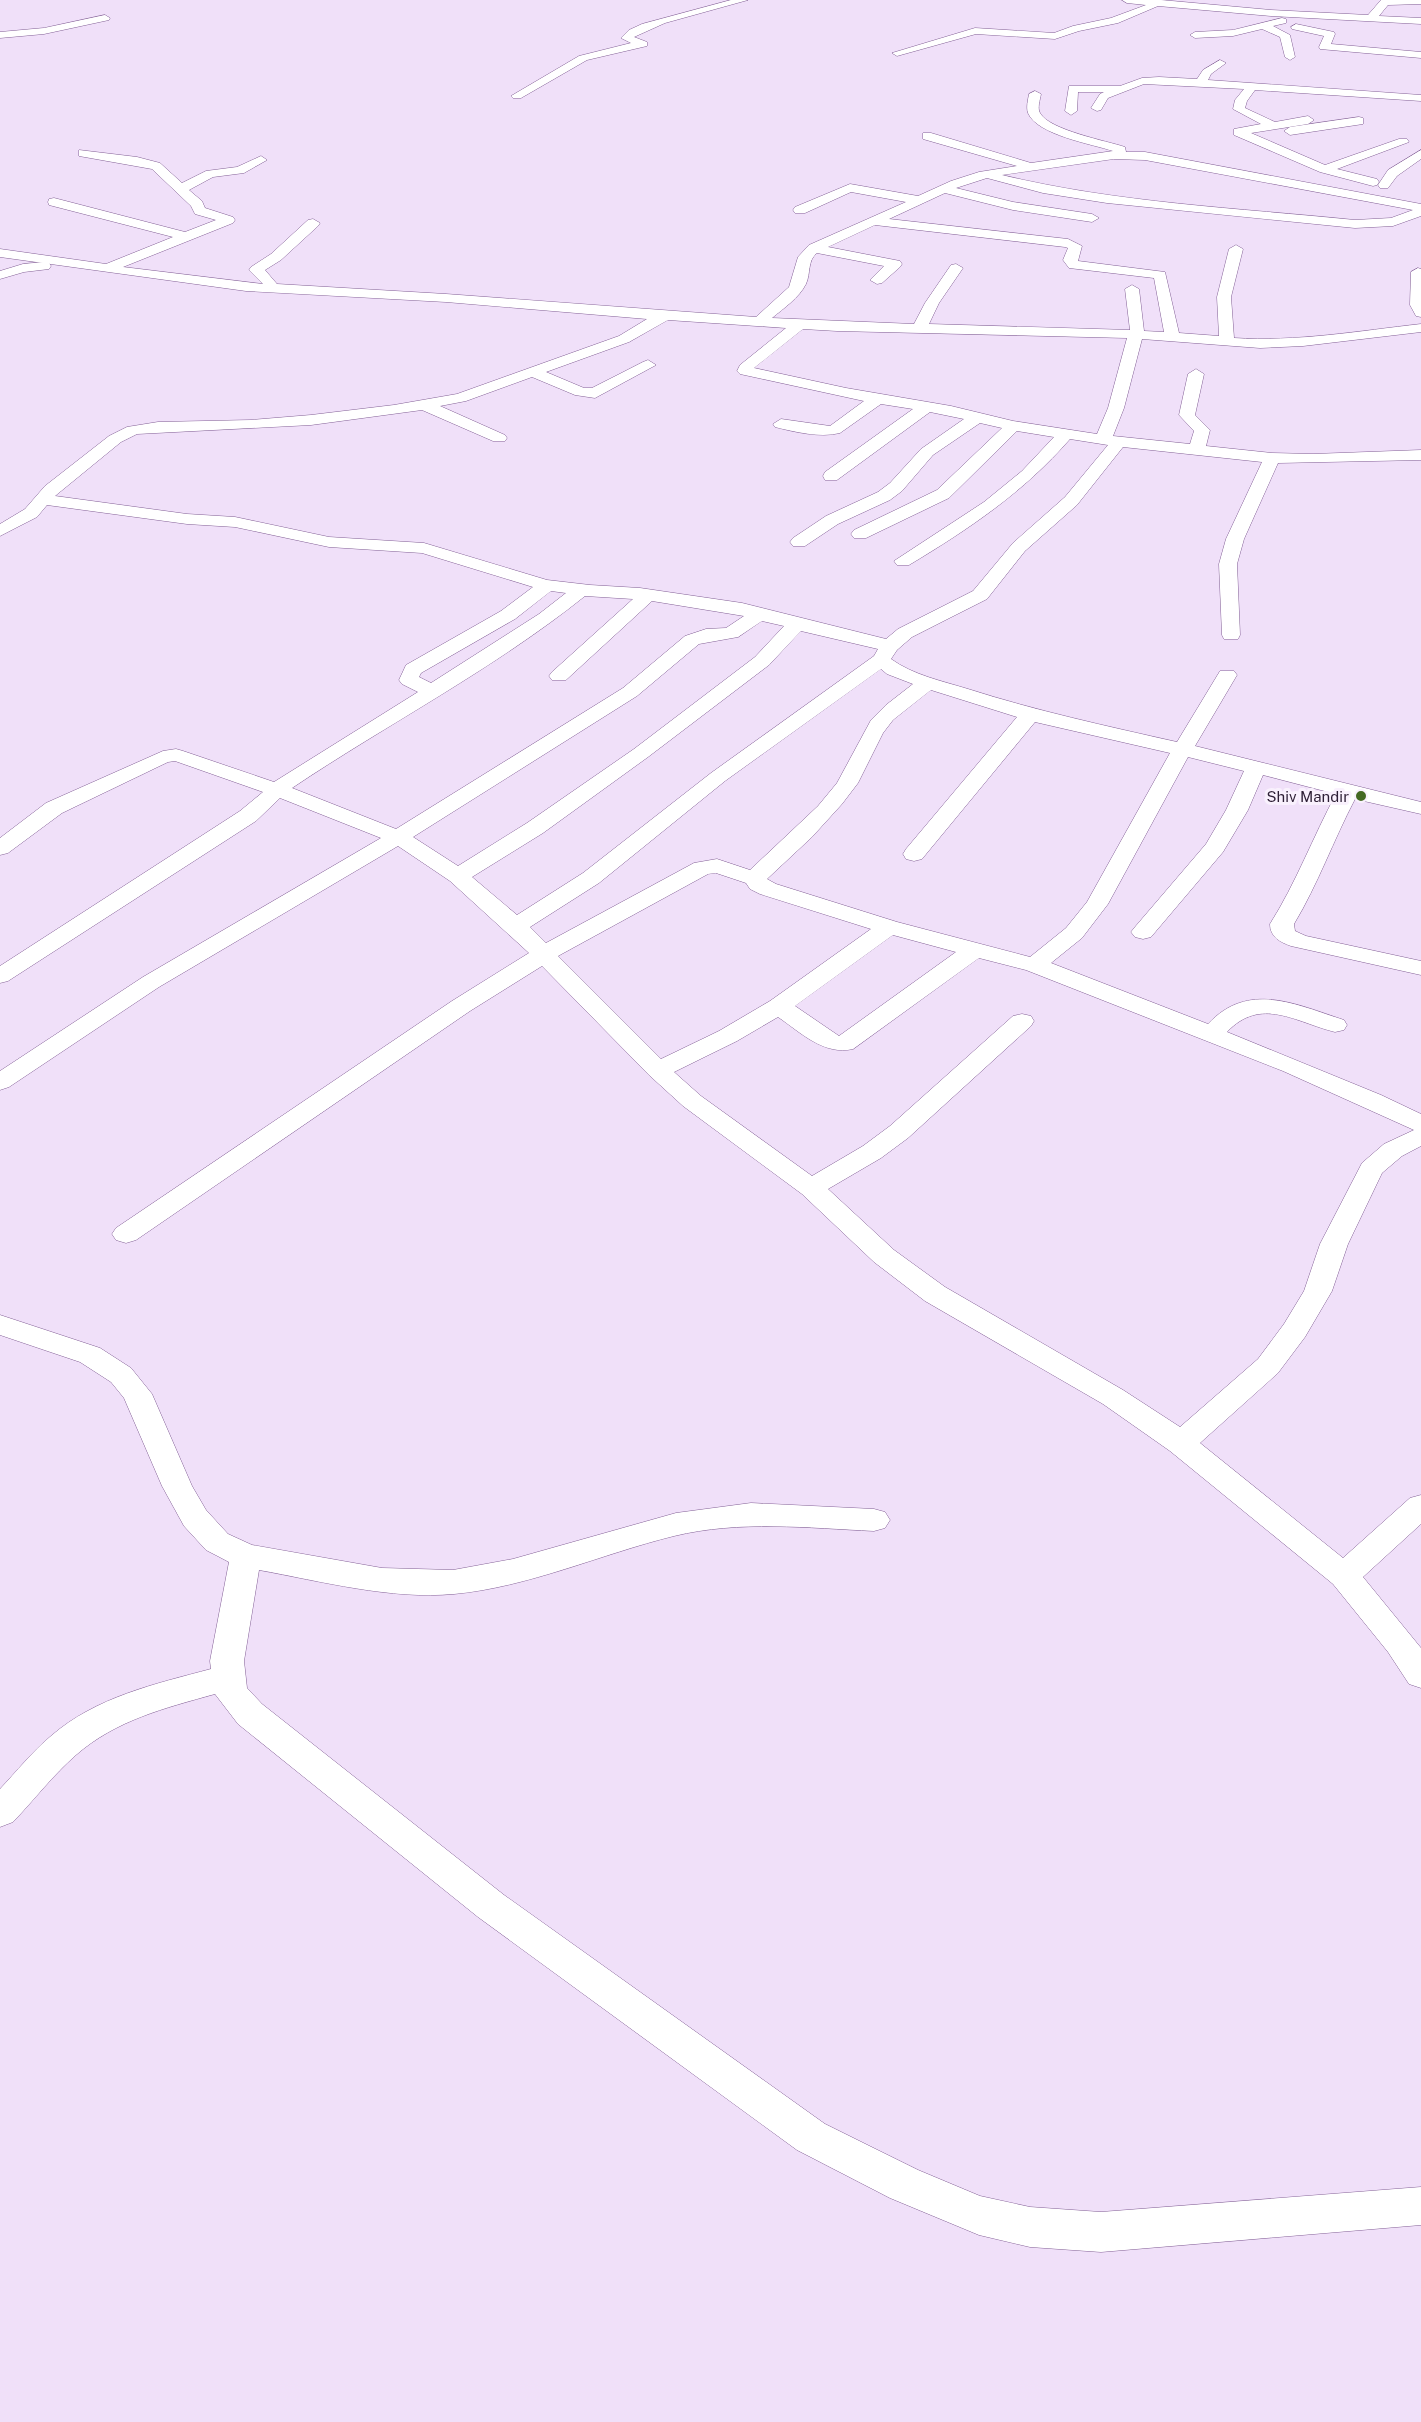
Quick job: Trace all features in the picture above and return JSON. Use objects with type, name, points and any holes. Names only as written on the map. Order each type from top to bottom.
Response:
[{"type":"street","points":[[643,44],[626,36],[666,20],[743,0]]},
{"type":"street","points":[[1128,0],[1307,16],[1421,21]]},
{"type":"street","points":[[1370,19],[1374,5],[1385,2],[1421,1]]},
{"type":"street","points":[[897,53],[940,43],[975,31],[1055,36],[1077,28],[1114,21],[1158,3]]},
{"type":"street","points":[[704,9],[728,16]]},
{"type":"street","points":[[1195,35],[1233,33],[1307,16]]},
{"type":"street","points":[[0,34],[44,31],[105,18]]},
{"type":"street","points":[[1275,23],[1330,34],[1324,47],[1420,62]]},
{"type":"street","points":[[1263,26],[1285,35],[1290,57]]},
{"type":"street","points":[[517,96],[583,58],[658,40]]},
{"type":"street","points":[[1200,84],[1207,72],[1220,63]]},
{"type":"street","points":[[1097,108],[1104,96],[1149,80],[1421,98]]},
{"type":"street","points":[[1252,87],[1241,100],[1239,109],[1272,125]]},
{"type":"street","points":[[1071,111],[1073,88],[1121,89]]},
{"type":"street","points":[[1035,94],[1035,115],[1042,122],[1130,154],[1162,158],[1289,189],[1421,210]]},
{"type":"street","points":[[1308,120],[1238,132],[1324,169],[1389,186],[1392,173],[1421,154]]},
{"type":"street","points":[[1250,138],[1359,121]]},
{"type":"street","points":[[927,136],[1032,166]]},
{"type":"street","points":[[1350,146],[1381,136]]},
{"type":"street","points":[[1324,169],[1404,142]]},
{"type":"street","points":[[83,153],[148,163],[163,170],[197,204],[200,212],[228,220],[107,269]]},
{"type":"street","points":[[760,322],[798,286],[802,261],[806,254],[814,248],[919,200],[983,175],[1032,166],[1130,154]]},
{"type":"street","points":[[1328,154],[1349,160]]},
{"type":"street","points":[[181,189],[210,174],[240,170],[261,160]]},
{"type":"street","points":[[983,175],[1084,196],[1292,212],[1379,225],[1421,210]]},
{"type":"street","points":[[801,210],[850,188],[919,200]]},
{"type":"street","points":[[944,189],[1013,206],[1092,218]]},
{"type":"street","points":[[54,202],[188,237]]},
{"type":"street","points":[[873,221],[1068,243],[1075,246],[1070,260],[1074,265],[1160,275],[1172,338]]},
{"type":"street","points":[[272,289],[269,282],[256,270],[276,257],[313,223]]},
{"type":"street","points":[[814,248],[895,264],[877,280]]},
{"type":"street","points":[[1227,343],[1224,297],[1236,249]]},
{"type":"street","points":[[0,253],[187,281],[272,289],[446,297],[760,322],[919,329],[1057,330],[1136,334],[1227,343],[1303,342],[1421,328]]},
{"type":"street","points":[[0,275],[32,267],[81,264]]},
{"type":"street","points":[[919,329],[956,268]]},
{"type":"street","points":[[1418,272],[1417,305],[1421,313]]},
{"type":"street","points":[[516,926],[591,878],[718,777],[885,653],[905,633],[954,610],[984,591],[1019,548],[1071,501],[1111,441],[1111,422],[1136,334],[1137,319],[1132,289]]},
{"type":"street","points":[[0,531],[31,513],[42,499],[115,439],[134,430],[311,420],[460,398],[624,339],[657,319],[667,316]]},
{"type":"street","points":[[799,324],[745,368],[745,372],[978,417],[1013,426],[1111,441],[1272,458],[1313,459],[1421,455]]},
{"type":"street","points":[[534,373],[582,393],[595,393],[648,365]]},
{"type":"street","points":[[1196,375],[1187,415],[1202,430],[1196,451]]},
{"type":"street","points":[[781,423],[825,431],[834,430],[877,399]]},
{"type":"street","points":[[424,405],[499,438]]},
{"type":"street","points":[[831,476],[927,407]]},
{"type":"street","points":[[799,542],[832,520],[896,488],[927,452],[978,417]]},
{"type":"street","points":[[860,534],[943,494],[1013,426]]},
{"type":"street","points":[[903,561],[991,507],[1043,462],[1065,435]]},
{"type":"street","points":[[1231,635],[1228,564],[1235,539],[1272,458]]},
{"type":"street","points":[[42,499],[187,519],[235,522],[329,542],[412,546],[548,585],[648,595],[742,609],[797,624],[885,653],[894,670],[1030,715],[1349,789],[1406,806],[1421,808]]},
{"type":"street","points":[[432,691],[409,680],[408,676],[413,669],[508,615],[548,585]]},
{"type":"street","points":[[0,976],[248,816],[278,790],[546,618],[581,590]]},
{"type":"street","points":[[559,676],[648,595]]},
{"type":"street","points":[[0,1082],[151,982],[398,837],[569,728],[630,692],[692,640],[706,635],[731,633],[758,615]]},
{"type":"street","points":[[458,876],[535,828],[651,746],[762,661],[797,624]]},
{"type":"street","points":[[1034,965],[1074,933],[1097,904],[1182,750],[1227,675]]},
{"type":"street","points":[[756,879],[760,872],[818,820],[846,786],[877,724],[892,708],[928,683]]},
{"type":"street","points":[[914,854],[1030,715]]},
{"type":"street","points":[[0,848],[54,808],[170,756],[183,757],[278,790],[398,837],[458,876],[516,926],[658,1070],[692,1101],[811,1188],[884,1256],[935,1294],[1113,1397],[1181,1443],[1344,1576],[1400,1643],[1421,1675]]},
{"type":"street","points":[[1143,932],[1215,847],[1236,810],[1256,767]]},
{"type":"street","points":[[1349,789],[1323,839],[1301,893],[1282,924],[1282,930],[1287,936],[1299,941],[1421,968]]},
{"type":"street","points":[[126,1234],[461,1006],[544,954],[702,868],[717,866],[756,879],[758,884],[768,890],[889,927],[1034,965],[1212,1034],[1362,1096],[1421,1124]]},
{"type":"street","points":[[658,1070],[728,1036],[779,1006],[889,927]]},
{"type":"street","points":[[779,1006],[831,1042],[844,1044],[974,950]]},
{"type":"street","points":[[1212,1034],[1234,1012],[1247,1007],[1267,1006],[1287,1010],[1335,1026]]},
{"type":"street","points":[[811,1188],[872,1152],[899,1132],[1022,1022]]},
{"type":"street","points":[[1181,1443],[1268,1366],[1295,1330],[1318,1292],[1334,1244],[1371,1168],[1393,1150],[1421,1136]]},
{"type":"street","points":[[0,1325],[90,1355],[121,1375],[137,1394],[177,1486],[195,1518],[217,1542],[246,1556],[381,1580],[453,1581],[513,1571],[676,1524],[751,1515],[874,1520]]},
{"type":"street","points":[[1344,1576],[1421,1506]]},
{"type":"street","points":[[246,1556],[227,1661],[231,1693],[250,1714],[491,1906],[811,2137],[904,2184],[979,2215],[1030,2227],[1101,2232],[1421,2206]]},
{"type":"street","points":[[0,1812],[64,1745],[99,1721],[128,1705],[229,1677]]},
{"type":"place","name":"Shiv Mandir","points":[[1361,796]]}]
